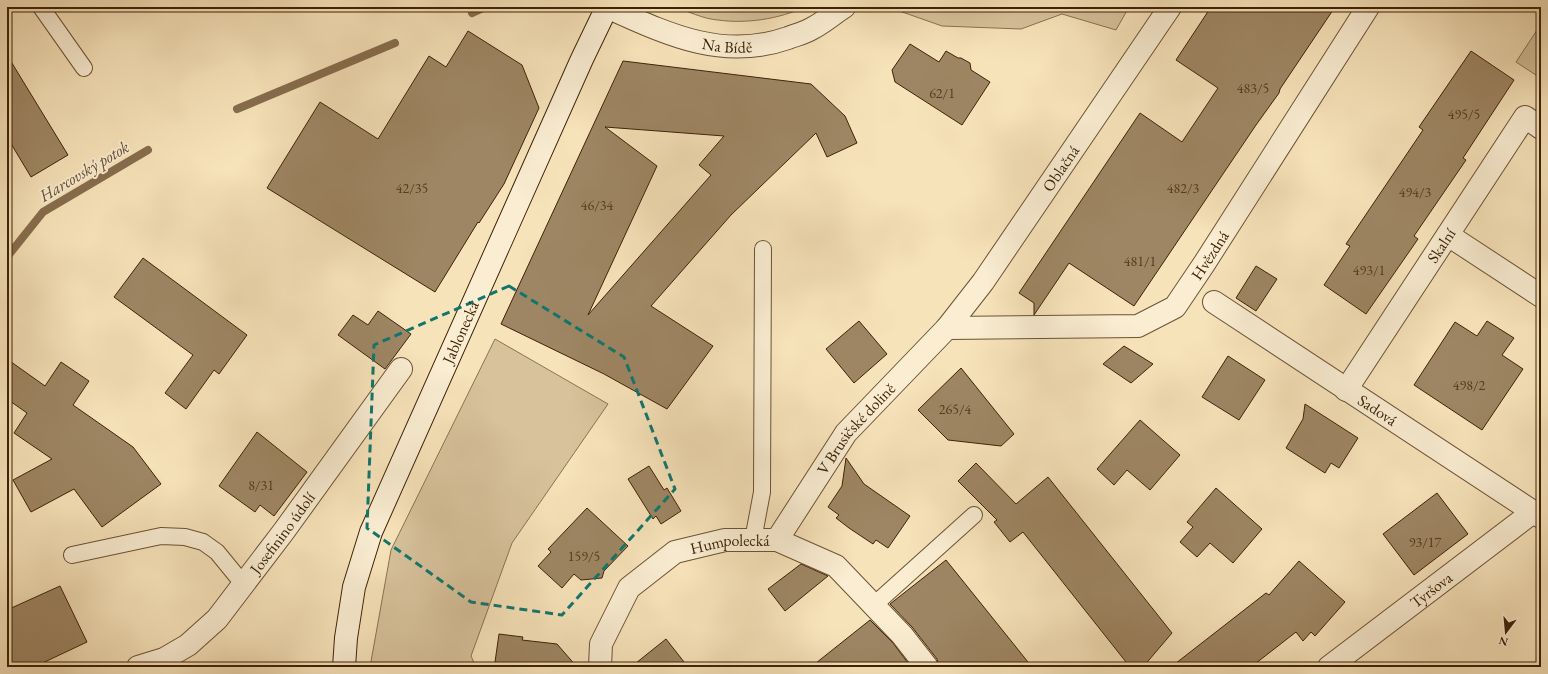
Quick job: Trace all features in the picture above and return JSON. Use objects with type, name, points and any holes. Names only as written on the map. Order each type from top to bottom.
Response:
[{"type":"street","name":"Na Bídě","points":[[607,7],[658,30],[691,41],[738,48],[771,44],[810,30],[844,7]]},
{"type":"street","name":"Jablonecká","points":[[344,667],[346,638],[354,587],[371,532],[582,59],[607,7]]},
{"type":"street","name":"Oblačná","points":[[947,328],[983,282],[1023,225],[1170,7]]},
{"type":"street","name":"Hvězdná","points":[[947,328],[1138,326],[1175,307],[1368,7]]},
{"type":"street","name":"Skalní","points":[[1346,390],[1524,117],[1541,128]]},
{"type":"street","points":[[1448,235],[1541,296]]},
{"type":"street","name":"Sadová","points":[[1214,302],[1537,514]]},
{"type":"street","name":"V Brusičské dolině","points":[[777,540],[846,433],[947,328]]},
{"type":"street","name":"Josefinino údolí","points":[[138,667],[164,659],[188,646],[217,619],[244,585],[401,369]]},
{"type":"street","name":"Tyršova","points":[[1330,667],[1537,514]]},
{"type":"street","name":"Humpolecká","points":[[600,667],[601,644],[629,588],[675,552],[725,540],[777,540],[836,566],[902,635],[927,667]]},
{"type":"lane","points":[[41,7],[84,68]]},
{"type":"lane","points":[[753,540],[762,492],[763,249]]},
{"type":"lane","points":[[874,605],[974,515]]},
{"type":"lane","points":[[72,555],[161,536],[185,537],[203,542],[217,552],[244,585]]},
{"type":"highlighted area","points":[[509,286],[624,357],[675,489],[562,615],[471,602],[367,528],[374,345]]},
{"type":"shaded area","points":[[674,7],[805,7],[784,15],[762,20],[729,21],[707,18]]},
{"type":"shaded area","points":[[888,7],[1129,7],[1116,30],[1062,14],[1021,29],[942,26]]},
{"type":"shaded area","points":[[1541,24],[1541,74],[1539,77],[1516,62]]},
{"type":"shaded area","points":[[495,339],[608,404],[512,543],[471,656],[476,667],[370,667],[391,550]]},
{"type":"building","points":[[1211,7],[1335,7],[1280,89],[1279,93],[1134,306],[1069,263],[1034,315],[1034,303],[1019,293],[1140,113],[1182,142],[1218,88],[1176,60]]},
{"type":"building","points":[[468,31],[522,65],[539,108],[504,184],[479,223],[478,222],[435,292],[267,188],[320,102],[378,139],[429,56],[446,67]]},
{"type":"building","points":[[910,44],[939,62],[946,51],[958,58],[961,58],[970,63],[971,70],[990,82],[962,125],[895,82],[892,70]]},
{"type":"building","points":[[1471,51],[1514,80],[1463,158],[1466,160],[1414,236],[1418,239],[1366,314],[1324,285],[1350,246],[1346,244],[1423,130],[1419,127]]},
{"type":"building","points":[[7,55],[68,155],[31,177],[7,137]]},
{"type":"building","points":[[623,61],[811,84],[845,116],[857,143],[827,157],[816,133],[731,215],[651,306],[713,346],[667,409],[604,374],[501,324]],"holes":[[[605,127],[724,136],[699,165],[711,175],[588,315],[657,166]]]},
{"type":"building","points":[[143,258],[247,335],[219,374],[214,370],[186,409],[165,393],[193,355],[114,297]]},
{"type":"building","points":[[1256,266],[1277,279],[1256,311],[1236,298]]},
{"type":"building","points":[[378,311],[411,334],[385,369],[338,335],[353,315],[368,325]]},
{"type":"building","points":[[859,321],[887,354],[854,383],[826,349]]},
{"type":"building","points":[[1487,321],[1514,338],[1502,355],[1523,369],[1482,430],[1414,385],[1455,322],[1477,336]]},
{"type":"building","points":[[1124,346],[1153,364],[1131,383],[1103,364]]},
{"type":"building","points":[[1228,356],[1265,380],[1239,420],[1202,397]]},
{"type":"building","points":[[7,359],[45,386],[61,362],[89,381],[73,405],[133,447],[161,484],[102,527],[74,489],[31,512],[13,480],[52,459],[14,433],[27,413],[7,399]]},
{"type":"building","points":[[961,368],[1014,434],[1001,446],[948,440],[918,410]]},
{"type":"building","points":[[1305,404],[1358,438],[1339,468],[1331,463],[1325,473],[1286,448],[1303,419]]},
{"type":"building","points":[[1140,420],[1180,455],[1150,490],[1127,470],[1114,485],[1097,469]]},
{"type":"building","points":[[257,432],[307,472],[274,516],[260,505],[255,512],[219,486]]},
{"type":"building","points":[[846,458],[864,484],[910,516],[888,548],[876,540],[873,544],[849,528],[836,518],[839,515],[828,507],[842,486]]},
{"type":"building","points":[[976,463],[1016,504],[1048,477],[1172,633],[1143,667],[1130,667],[1023,532],[1010,542],[994,522],[997,520],[958,481]]},
{"type":"building","points":[[649,466],[664,490],[667,488],[681,511],[661,524],[656,516],[653,519],[628,479]]},
{"type":"building","points":[[1216,488],[1262,529],[1233,563],[1210,543],[1197,557],[1180,542],[1193,527],[1187,522]]},
{"type":"building","points":[[1437,493],[1468,534],[1414,575],[1383,534]]},
{"type":"building","points":[[587,508],[628,546],[604,571],[602,578],[581,580],[574,574],[562,588],[538,566],[551,552],[548,549]]},
{"type":"building","points":[[946,560],[1032,667],[939,667],[937,659],[912,627],[890,604]]},
{"type":"building","points":[[1299,561],[1345,602],[1315,636],[1311,632],[1303,641],[1296,632],[1251,667],[1171,667],[1266,593],[1269,595]]},
{"type":"building","points":[[801,564],[828,576],[785,611],[768,589]]},
{"type":"building","points":[[60,586],[87,642],[34,667],[7,667],[7,610]]},
{"type":"building","points":[[870,620],[893,643],[911,667],[811,667]]},
{"type":"building","points":[[499,634],[523,637],[522,640],[557,644],[577,667],[499,667],[499,663],[495,662]]},
{"type":"building","points":[[666,639],[688,667],[631,667]]},
{"type":"waterway","name":"Harcovský potok","points":[[472,13],[485,7]]},
{"type":"waterway","name":"Harcovský potok","points":[[237,109],[395,43]]},
{"type":"waterway","name":"Harcovský potok","points":[[7,257],[43,212],[148,150]]}]
